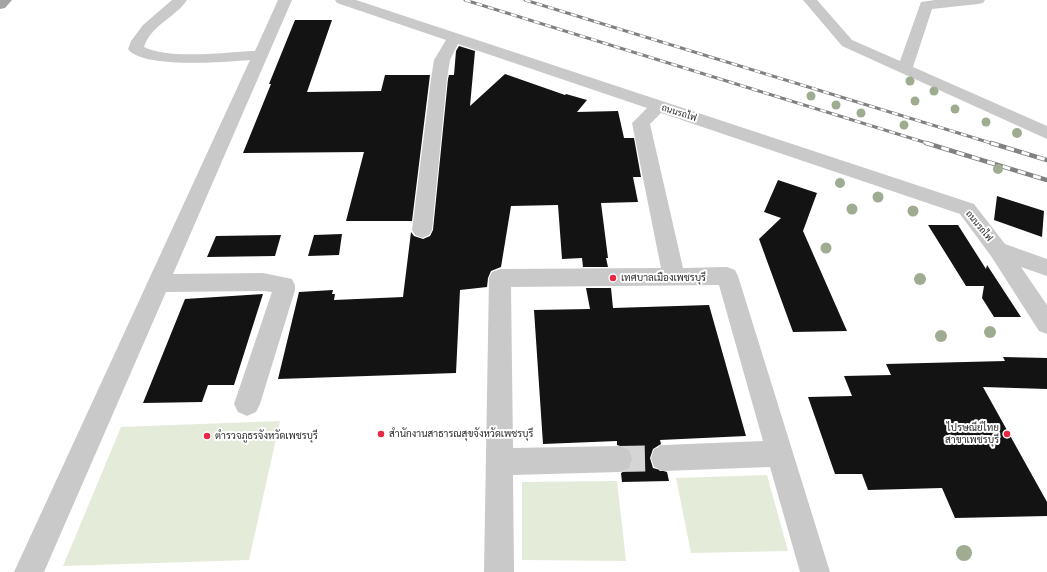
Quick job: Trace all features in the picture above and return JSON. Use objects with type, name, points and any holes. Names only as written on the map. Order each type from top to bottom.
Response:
[{"type":"main road","points":[[0,4],[5,0]]},
{"type":"street","points":[[180,0],[143,34],[137,43],[136,49],[140,53],[153,56],[189,57],[261,55]]},
{"type":"street","points":[[29,572],[285,0]]},
{"type":"street","name":"ถนนรถไฟ","points":[[342,0],[967,209],[998,250],[1047,324]]},
{"type":"street","points":[[810,0],[847,43],[1047,133]]},
{"type":"street","points":[[905,69],[926,5],[978,0]]},
{"type":"street","points":[[422,230],[438,79],[442,60],[454,38]]},
{"type":"street","points":[[658,106],[641,123],[674,276]]},
{"type":"street","name":"ถนนรถไฟ","points":[[998,250],[1047,268]]},
{"type":"street","points":[[499,572],[500,278],[727,276],[815,572]]},
{"type":"street","points":[[158,283],[263,282],[284,285],[284,290],[247,404]]},
{"type":"street","points":[[664,458],[780,454]]},
{"type":"street","points":[[499,462],[619,459]]},
{"type":"green space","points":[[280,421],[249,560],[63,566],[121,427]]},
{"type":"green space","points":[[767,475],[788,551],[691,553],[676,478]]},
{"type":"green space","points":[[617,481],[626,561],[522,560],[522,482]]},
{"type":"building","points":[[295,20],[332,20],[307,92],[381,91],[385,75],[430,75],[412,221],[346,221],[364,152],[243,153]]},
{"type":"building","points":[[459,46],[475,51],[470,106],[505,74],[565,95],[587,100],[577,112],[618,111],[624,138],[634,138],[641,177],[633,177],[638,202],[601,203],[608,267],[583,267],[582,258],[562,259],[558,205],[511,206],[501,267],[491,271],[488,278],[487,287],[460,290],[456,373],[278,379],[299,292],[333,290],[332,294],[335,294],[334,300],[403,297],[411,232],[414,236],[423,239],[430,236],[433,230],[448,79],[449,75],[454,75],[456,51]]},
{"type":"building","points":[[778,180],[817,193],[803,231],[847,331],[793,332],[759,239],[781,218],[764,212]]},
{"type":"building","points":[[997,196],[1044,211],[1042,237],[994,220]]},
{"type":"building","points":[[928,225],[958,225],[986,269],[987,265],[1021,317],[994,317],[982,298],[984,286],[966,286]]},
{"type":"building","points":[[342,234],[339,255],[308,256],[314,235]]},
{"type":"building","points":[[281,235],[275,256],[207,257],[216,236]]},
{"type":"building","points":[[586,288],[611,288],[613,308],[709,305],[746,436],[660,440],[661,444],[653,449],[650,458],[653,468],[667,472],[669,481],[622,482],[621,473],[630,468],[633,459],[630,449],[617,445],[617,441],[543,444],[534,310],[590,309]]},
{"type":"building","points":[[263,294],[234,385],[208,385],[202,402],[143,403],[185,299]]},
{"type":"building","points":[[1003,357],[1047,358],[1047,389],[983,387],[1047,502],[1047,516],[955,518],[942,488],[868,490],[862,474],[835,474],[808,397],[852,396],[844,376],[891,375],[886,364],[1005,361]]},
{"type":"tunnel","points":[[619,459],[664,458]]},
{"type":"railway","points":[[465,0],[930,144]]},
{"type":"railway","points":[[525,0],[994,144]]},
{"type":"railway","points":[[926,143],[1047,180]]},
{"type":"railway","points":[[991,143],[1047,160]]},
{"type":"place","name":"เทศบาลเมืองเพชรบุรี","points":[[613,278]]},
{"type":"place","name":"สำนักงานสาธารณสุขจังหวัดเพชรบุรี","points":[[381,434]]},
{"type":"place","name":"ไปรษณีย์ไทย สาขาเพชรบุรี","points":[[1007,434]]},
{"type":"place","name":"ตำรวจภูธรจังหวัดเพชรบุรี","points":[[207,436]]}]
